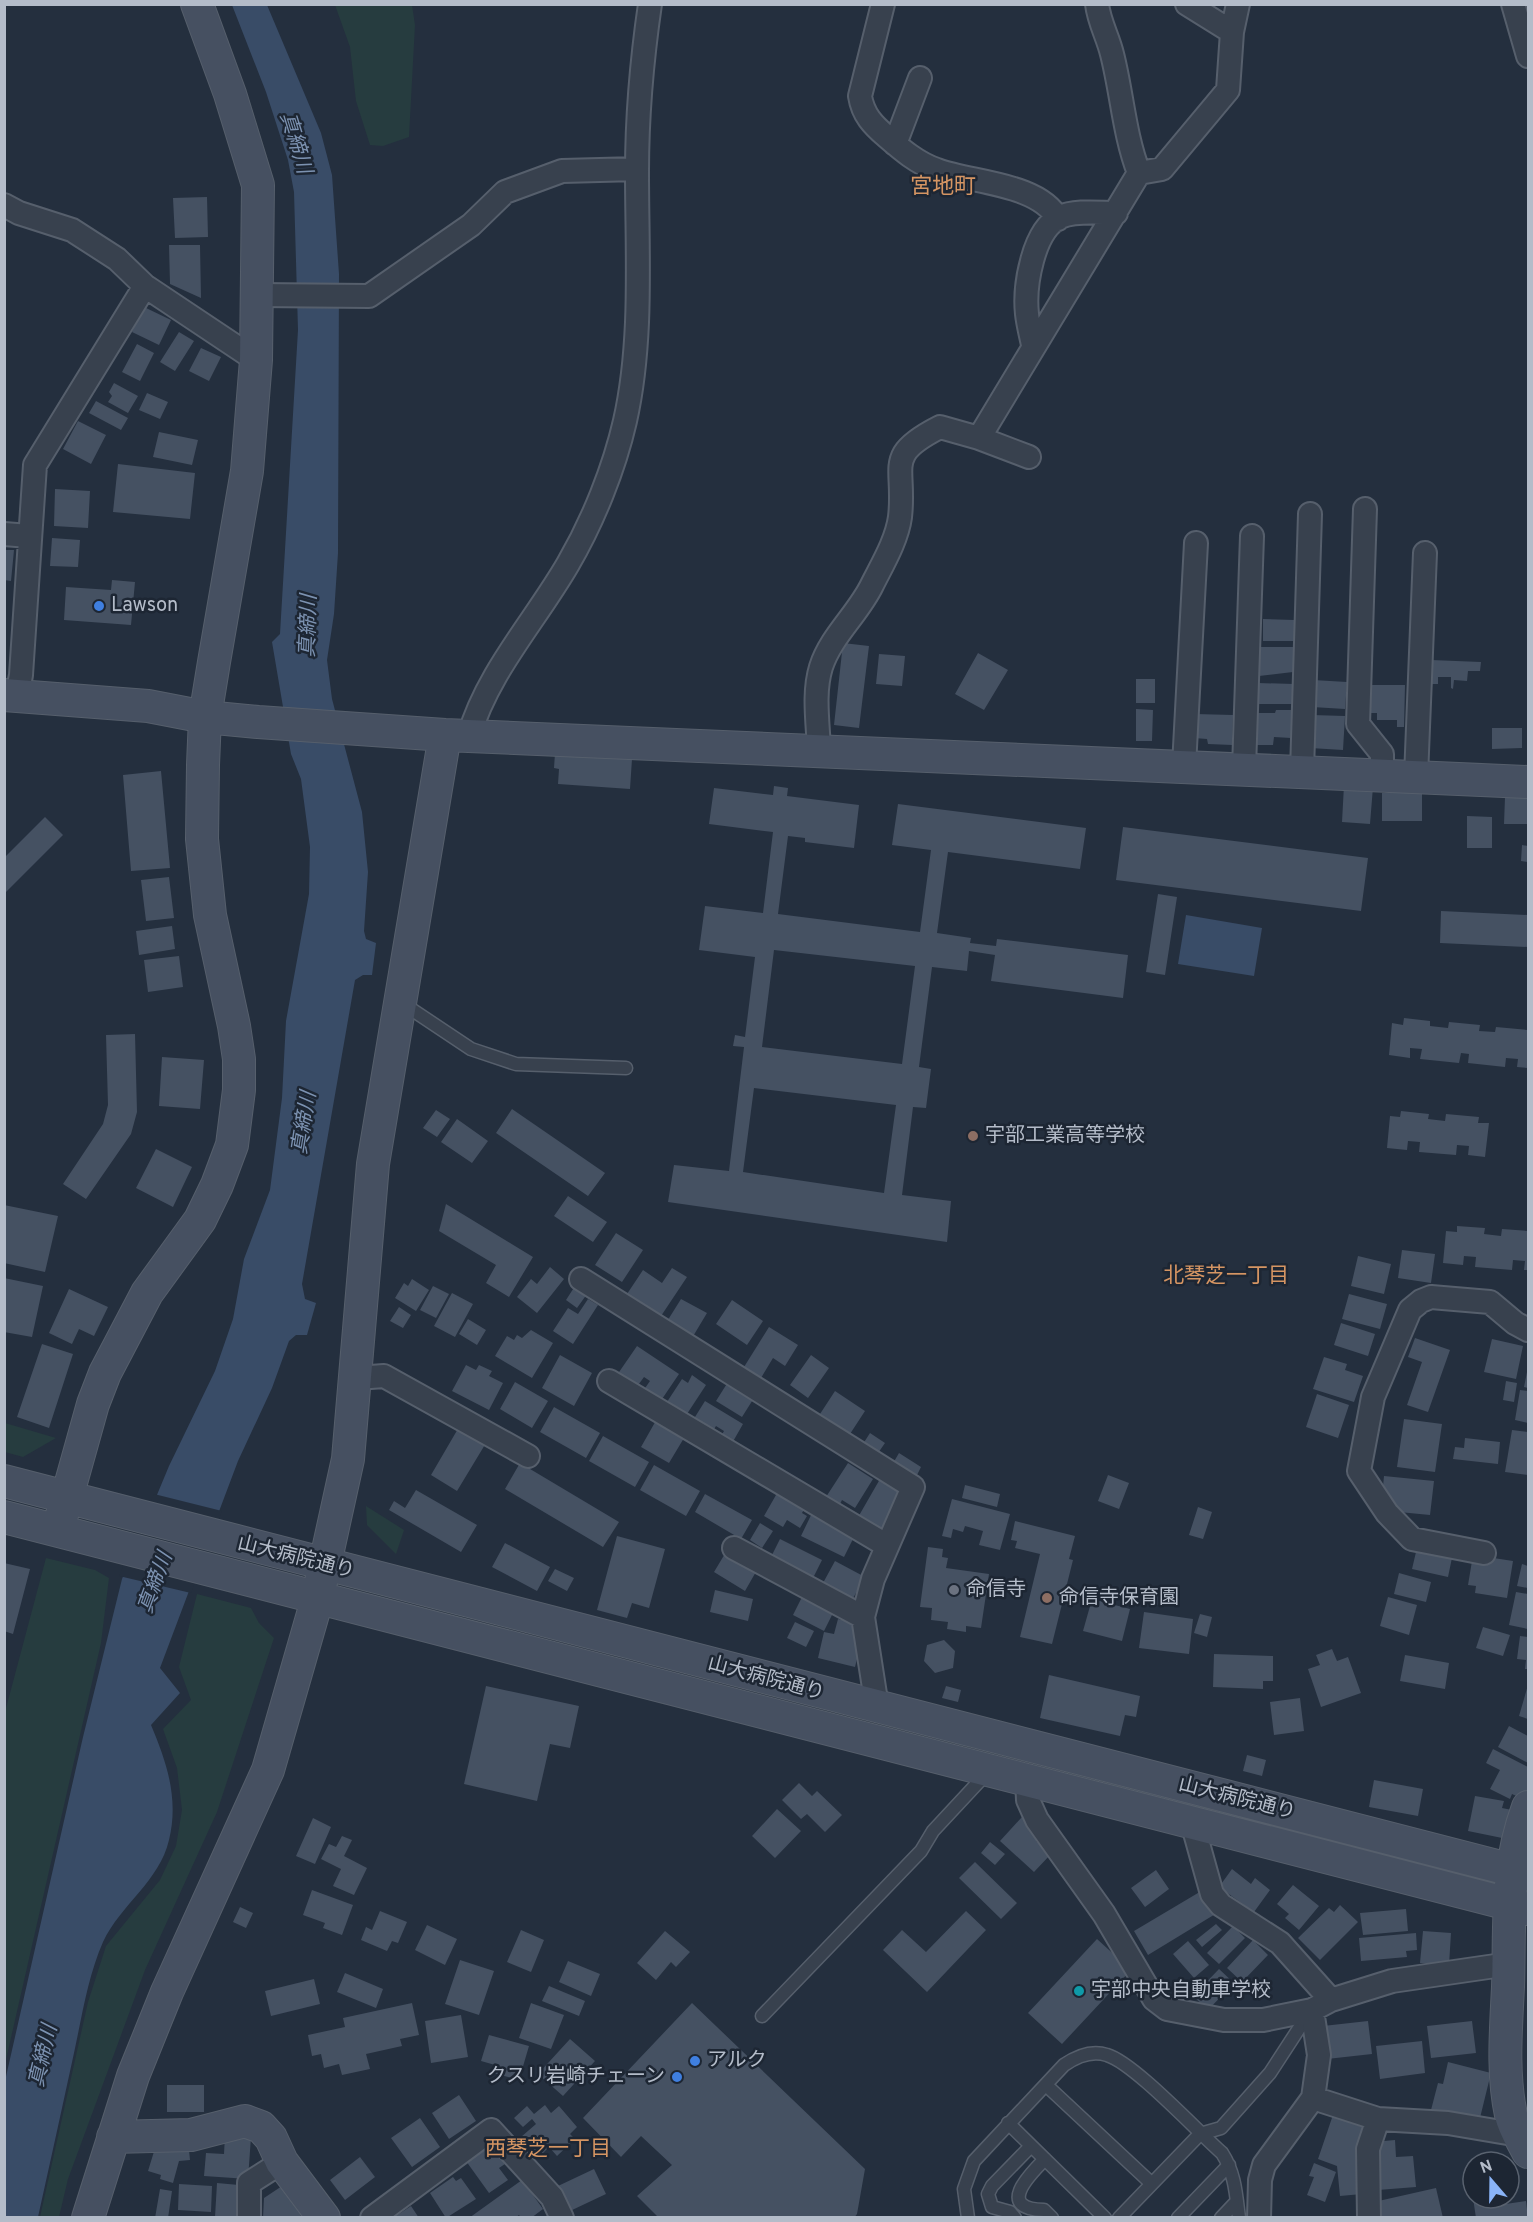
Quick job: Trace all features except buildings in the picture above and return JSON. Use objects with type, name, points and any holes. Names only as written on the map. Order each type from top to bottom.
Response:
[{"type":"street","points":[[58,1529],[105,1373],[147,1293],[200,1220],[217,1185],[232,1145],[239,1090],[239,1059],[216,953],[202,839],[205,717],[247,471],[256,360],[265,296],[258,185],[237,113],[197,4]]},
{"type":"street","points":[[88,2217],[133,2076],[167,1992],[268,1770],[317,1600],[348,1459],[357,1378],[360,1300],[373,1164],[399,1001],[457,736],[480,704],[568,565],[583,536],[608,475],[625,421],[634,357],[637,169],[650,4]]},
{"type":"street","points":[[883,4],[860,96],[862,107],[870,122],[921,164],[938,171],[1016,190],[1051,207],[1058,219]]},
{"type":"street","points":[[1097,4],[1099,17],[1112,53],[1130,151],[1139,173]]},
{"type":"street","points":[[1187,4],[1232,33]]},
{"type":"street","points":[[1139,173],[1162,169],[1228,90],[1232,33],[1238,4]]},
{"type":"street","points":[[1513,4],[1528,56]]},
{"type":"street","points":[[895,144],[920,78]]},
{"type":"street","points":[[265,296],[369,296],[471,225],[505,192],[561,171],[637,169]]},
{"type":"street","points":[[979,438],[1139,173]]},
{"type":"street","points":[[4,205],[19,213],[72,230],[117,260],[145,286],[256,360]]},
{"type":"street","points":[[1034,345],[1027,314],[1028,279],[1032,256],[1050,223],[1063,216],[1116,213]]},
{"type":"street","points":[[145,286],[35,465],[21,675],[11,696],[148,706],[205,717],[457,736],[1244,768],[1528,782]]},
{"type":"street","points":[[819,750],[817,683],[822,664],[871,588],[896,532],[900,516],[899,466],[904,451],[916,440],[940,427],[979,438],[1029,457]]},
{"type":"street","points":[[1365,508],[1358,724],[1382,754],[1382,776]]},
{"type":"street","points":[[1302,771],[1310,514]]},
{"type":"street","points":[[4,534],[29,536]]},
{"type":"street","points":[[1244,768],[1252,536]]},
{"type":"street","points":[[1184,766],[1196,543]]},
{"type":"street","points":[[1416,777],[1425,553]]},
{"type":"street","points":[[581,1279],[914,1487],[886,1545],[873,1579],[863,1617],[877,1707]]},
{"type":"street","points":[[1484,1552],[1412,1539],[1387,1513],[1359,1471],[1366,1426],[1372,1397],[1410,1310],[1421,1301],[1431,1297],[1490,1302],[1515,1323],[1528,1330]]},
{"type":"street","points":[[357,1378],[384,1376],[528,1456]]},
{"type":"street","points":[[609,1381],[886,1545]]},
{"type":"street","name":"山大病院通り","points":[[4,1481],[220,1539],[325,1564],[1520,1872]]},
{"type":"street","name":"山大病院通り","points":[[4,1517],[58,1529],[317,1600],[1027,1779],[1518,1906]]},
{"type":"street","points":[[734,1548],[863,1617]]},
{"type":"street","points":[[1027,1779],[1028,1800],[1037,1820],[1104,1914],[1154,1999],[1167,2010],[1224,2020],[1263,2020],[1322,2005],[1392,1981],[1509,1964]]},
{"type":"street","points":[[1524,2144],[1512,2117],[1505,2067],[1509,1964],[1518,1906],[1519,1832],[1528,1808]]},
{"type":"street","points":[[1192,1822],[1212,1894],[1221,1905],[1280,1943],[1322,2005],[1319,2055],[1313,2098],[1264,2165],[1260,2180],[1259,2217]]},
{"type":"street","points":[[1313,2098],[1378,2120],[1448,2123],[1524,2144]]},
{"type":"street","points":[[1369,2217],[1368,2149],[1378,2120]]},
{"type":"street","points":[[113,2137],[191,2135],[245,2121],[261,2127],[271,2138],[282,2162],[324,2217]]},
{"type":"street","points":[[372,2217],[491,2130],[552,2197],[562,2217]]},
{"type":"street","points":[[249,2217],[249,2183],[282,2162]]},
{"type":"lane","points":[[399,1001],[418,1011],[471,1049],[516,1064],[626,1068]]},
{"type":"lane","points":[[762,2016],[921,1851],[933,1831],[991,1770]]},
{"type":"lane","points":[[1119,2217],[1200,2134],[1221,2128],[1270,2073],[1322,2005]]},
{"type":"lane","points":[[968,2217],[964,2189],[974,2161],[1008,2123],[1073,2058],[1094,2052],[1119,2059],[1222,2153],[1229,2165],[1239,2217]]},
{"type":"lane","points":[[1046,2085],[1151,2183]]},
{"type":"lane","points":[[1008,2123],[1106,2217]]},
{"type":"lane","points":[[1015,2217],[1010,2212],[992,2207],[988,2194],[992,2186],[1032,2145]]},
{"type":"lane","points":[[1045,2159],[1019,2188],[1018,2197],[1030,2210],[1044,2210],[1052,2217]]},
{"type":"lane","points":[[1178,2217],[1229,2165]]},
{"type":"lane","points":[[1221,2217],[1237,2201]]},
{"type":"green space","points":[[335,5],[412,5],[415,25],[409,137],[383,146],[370,145],[356,101],[350,47]]},
{"type":"green space","points":[[4,1423],[56,1438],[23,1457],[5,1452]]},
{"type":"green space","points":[[366,1506],[404,1530],[396,1554],[367,1525]]},
{"type":"green space","points":[[46,1558],[95,1570],[109,1578],[101,1643],[5,2064],[5,1712]]},
{"type":"green space","points":[[197,1594],[251,1608],[259,1623],[274,1638],[217,1812],[145,1970],[68,2179],[59,2217],[40,2217],[88,2002],[106,1946],[160,1880],[176,1846],[182,1810],[177,1768],[163,1729],[191,1700],[179,1667]]},
{"type":"water","name":"真締川","points":[[232,5],[267,5],[321,133],[332,175],[339,274],[338,553],[334,614],[327,660],[332,699],[362,812],[368,872],[364,931],[366,939],[376,943],[372,975],[363,975],[355,980],[302,1284],[305,1299],[316,1303],[307,1335],[296,1335],[289,1341],[272,1388],[238,1461],[160,1668],[180,1693],[151,1725],[170,1781],[173,1810],[169,1840],[157,1868],[111,1928],[93,1968],[38,2217],[5,2218],[5,2081],[83,1737],[122,1579],[169,1466],[215,1371],[233,1319],[244,1259],[270,1190],[282,1098],[286,1021],[309,894],[310,847],[301,779],[291,754],[272,642],[280,634],[298,330],[294,192],[288,160],[266,92]]},
{"type":"water","points":[[1186,915],[1262,928],[1254,976],[1178,964]]},
{"type":"pier","points":[[154,1494],[222,1511],[191,1593],[119,1576]]},
{"type":"place","name":"Lawson","points":[[99,606]]},
{"type":"place","name":"宇部工業高等学校","points":[[973,1136]]},
{"type":"place","name":"命信寺","points":[[954,1590]]},
{"type":"place","name":"命信寺保育園","points":[[1047,1598]]},
{"type":"place","name":"宇部中央自動車学校","points":[[1079,1991]]},
{"type":"place","name":"アルク","points":[[695,2061]]},
{"type":"place","name":"クスリ岩崎チェーン","points":[[677,2077]]},
{"type":"district","name":"宮地町","points":[[943,187]]},
{"type":"district","name":"北琴芝一丁目","points":[[1226,1276]]},
{"type":"district","name":"西琴芝一丁目","points":[[548,2149]]}]
